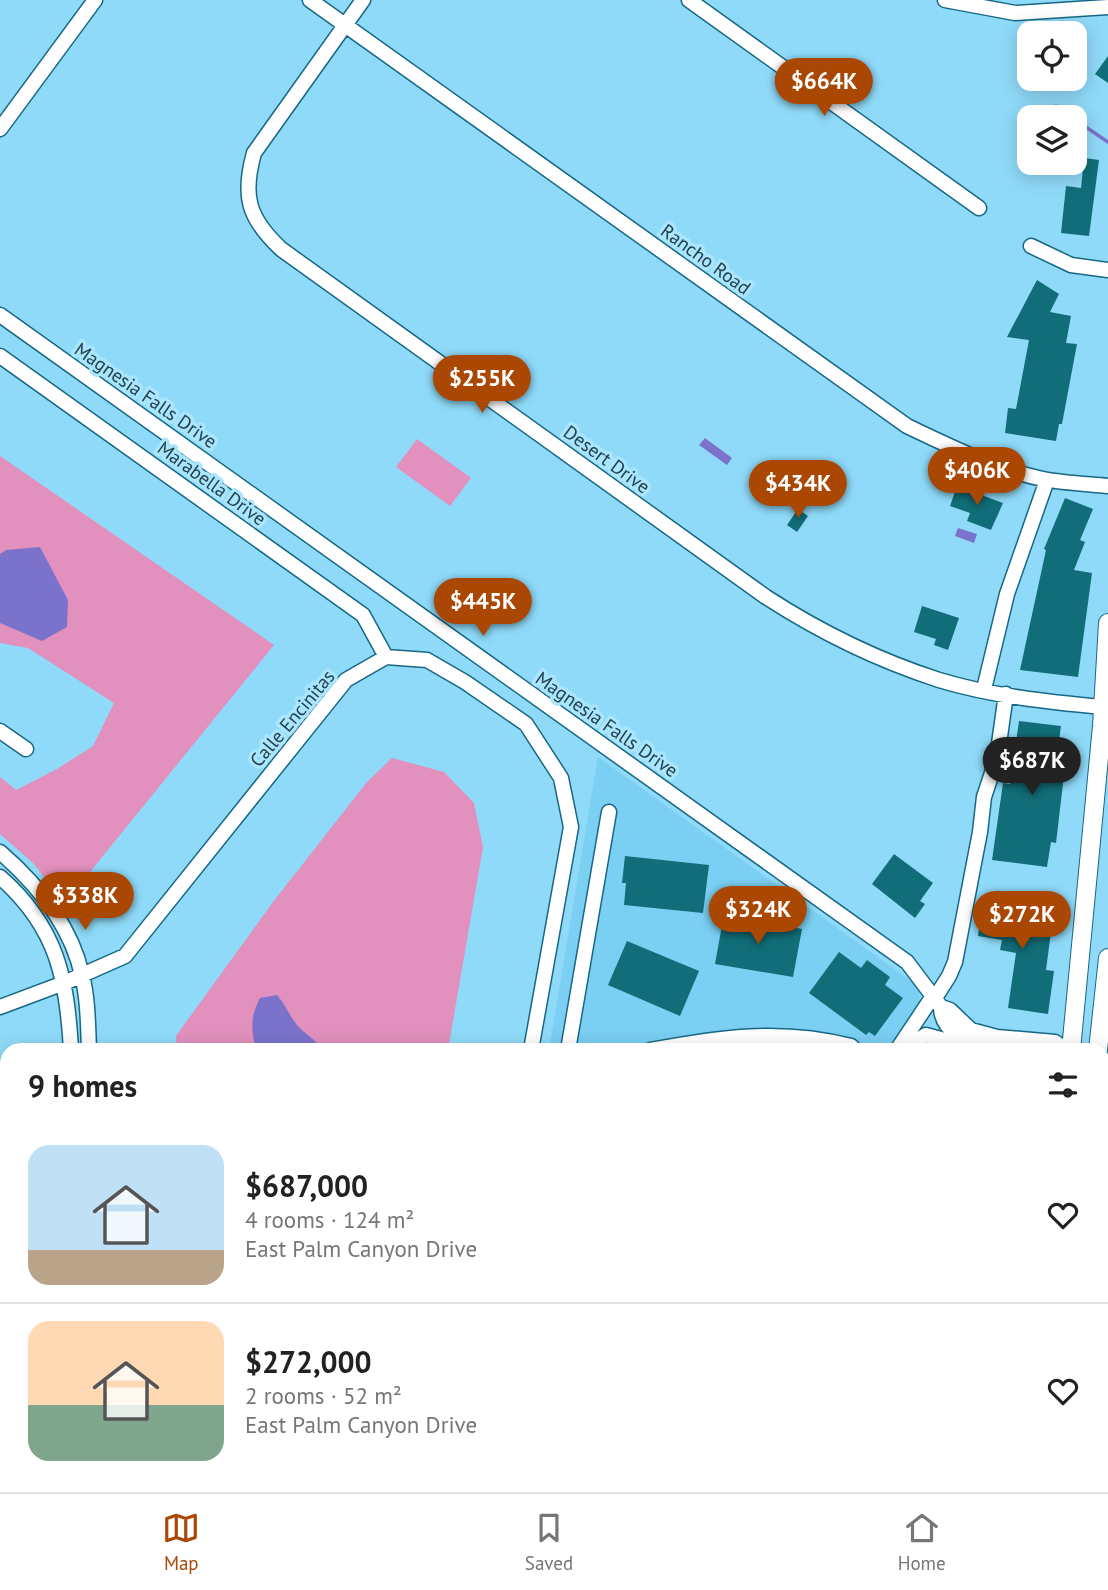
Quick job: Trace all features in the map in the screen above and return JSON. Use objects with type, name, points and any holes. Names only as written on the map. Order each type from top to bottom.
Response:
[{"type":"main road","points":[[1070,1043],[1105,726],[1103,707],[1108,623]]},
{"type":"main road","points":[[1099,1043],[1108,958]]},
{"type":"street","points":[[0,129],[95,0]]},
{"type":"street","name":"Rancho Road","points":[[310,0],[907,426],[975,458],[1047,480],[1108,486]]},
{"type":"street","name":"Desert Drive","points":[[363,0],[254,153],[248,177],[250,207],[261,231],[281,250],[754,589],[800,619],[868,653],[940,680],[1035,700],[1103,707]]},
{"type":"street","points":[[689,0],[979,208]]},
{"type":"street","points":[[945,0],[1015,13],[1108,7]]},
{"type":"street","points":[[1031,246],[1071,265],[1108,270]]},
{"type":"street","name":"Magnesia Falls Drive","points":[[0,315],[907,962],[936,1000],[971,1030],[984,1035],[1057,1043]]},
{"type":"street","name":"Marabella Drive","points":[[0,356],[363,615],[386,657]]},
{"type":"street","points":[[984,689],[1007,594],[1047,480]]},
{"type":"street","points":[[386,657],[427,660],[465,682],[526,724],[561,778],[571,827],[532,1043]]},
{"type":"street","name":"Calle Encinitas","points":[[0,1007],[64,984],[125,956],[346,680],[386,657]]},
{"type":"street","points":[[902,1043],[936,1000],[955,962],[980,832],[984,797],[998,758],[1006,694]]},
{"type":"street","points":[[0,732],[26,749]]},
{"type":"street","points":[[569,1043],[609,812]]},
{"type":"street","points":[[0,852],[19,868],[41,894],[61,924],[74,951],[82,975],[88,1043]]},
{"type":"street","points":[[0,877],[15,890],[40,922],[57,953],[64,984],[70,1043]]},
{"type":"street","name":"Magnesia Falls Drive","points":[[936,1000],[941,1017],[954,1032],[974,1043]]},
{"type":"street","points":[[685,1043],[761,1034],[818,1038],[839,1043]]},
{"type":"street","points":[[914,1043],[926,1035],[956,1043]]},
{"type":"shaded area","points":[[705,438],[732,458],[727,465],[699,445]]},
{"type":"shaded area","points":[[417,439],[471,478],[450,506],[396,467]]},
{"type":"shaded area","points":[[0,456],[274,645],[64,904],[34,864],[0,834],[0,777],[16,790],[57,769],[93,746],[114,703],[28,648],[0,643]]},
{"type":"shaded area","points":[[958,528],[977,534],[974,543],[955,536]]},
{"type":"shaded area","points":[[40,547],[68,600],[67,627],[42,641],[0,623],[0,554],[6,550]]},
{"type":"shaded area","points":[[598,757],[911,981],[919,990],[920,1002],[895,1043],[550,1043]]},
{"type":"shaded area","points":[[392,758],[444,772],[474,803],[483,847],[449,1043],[176,1043],[176,1036],[273,902],[367,782]]},
{"type":"shaded area","points":[[277,995],[297,1025],[317,1043],[254,1043],[252,1024],[260,998]]},
{"type":"building","points":[[1108,56],[1108,83],[1095,74]]},
{"type":"building","points":[[1087,158],[1099,160],[1089,236],[1061,233],[1066,186],[1081,188],[1082,175],[1087,175]]},
{"type":"building","points":[[1037,280],[1059,294],[1050,312],[1071,316],[1066,343],[1077,344],[1062,424],[1059,424],[1056,441],[1005,433],[1008,408],[1016,409],[1029,340],[1007,337]]},
{"type":"building","points":[[957,486],[1003,503],[991,530],[967,521],[970,513],[950,506]]},
{"type":"building","points":[[1065,498],[1093,509],[1080,540],[1085,542],[1074,570],[1092,573],[1078,677],[1020,670],[1046,550],[1044,549]]},
{"type":"building","points":[[798,509],[808,516],[797,532],[787,525]]},
{"type":"building","points":[[922,606],[959,618],[948,650],[934,645],[936,639],[914,632]]},
{"type":"building","points":[[1019,721],[1061,726],[1058,748],[1067,750],[1056,843],[1051,842],[1047,867],[992,860],[1003,783],[1010,784]]},
{"type":"building","points":[[894,854],[933,883],[920,901],[925,904],[915,918],[872,884]]},
{"type":"building","points":[[625,856],[709,865],[703,913],[624,905],[626,883],[622,883]]},
{"type":"building","points":[[983,899],[1044,908],[1042,923],[1052,924],[1046,970],[1054,971],[1048,1014],[1008,1008],[1016,953],[1000,950],[1002,940],[978,936]]},
{"type":"building","points":[[724,914],[802,929],[793,977],[715,964]]},
{"type":"building","points":[[627,941],[699,971],[680,1016],[608,985]]},
{"type":"building","points":[[839,952],[861,968],[867,960],[890,977],[885,985],[903,998],[875,1036],[869,1032],[866,1035],[809,993]]},
{"type":"waterway","points":[[1087,128],[1108,142]]}]
